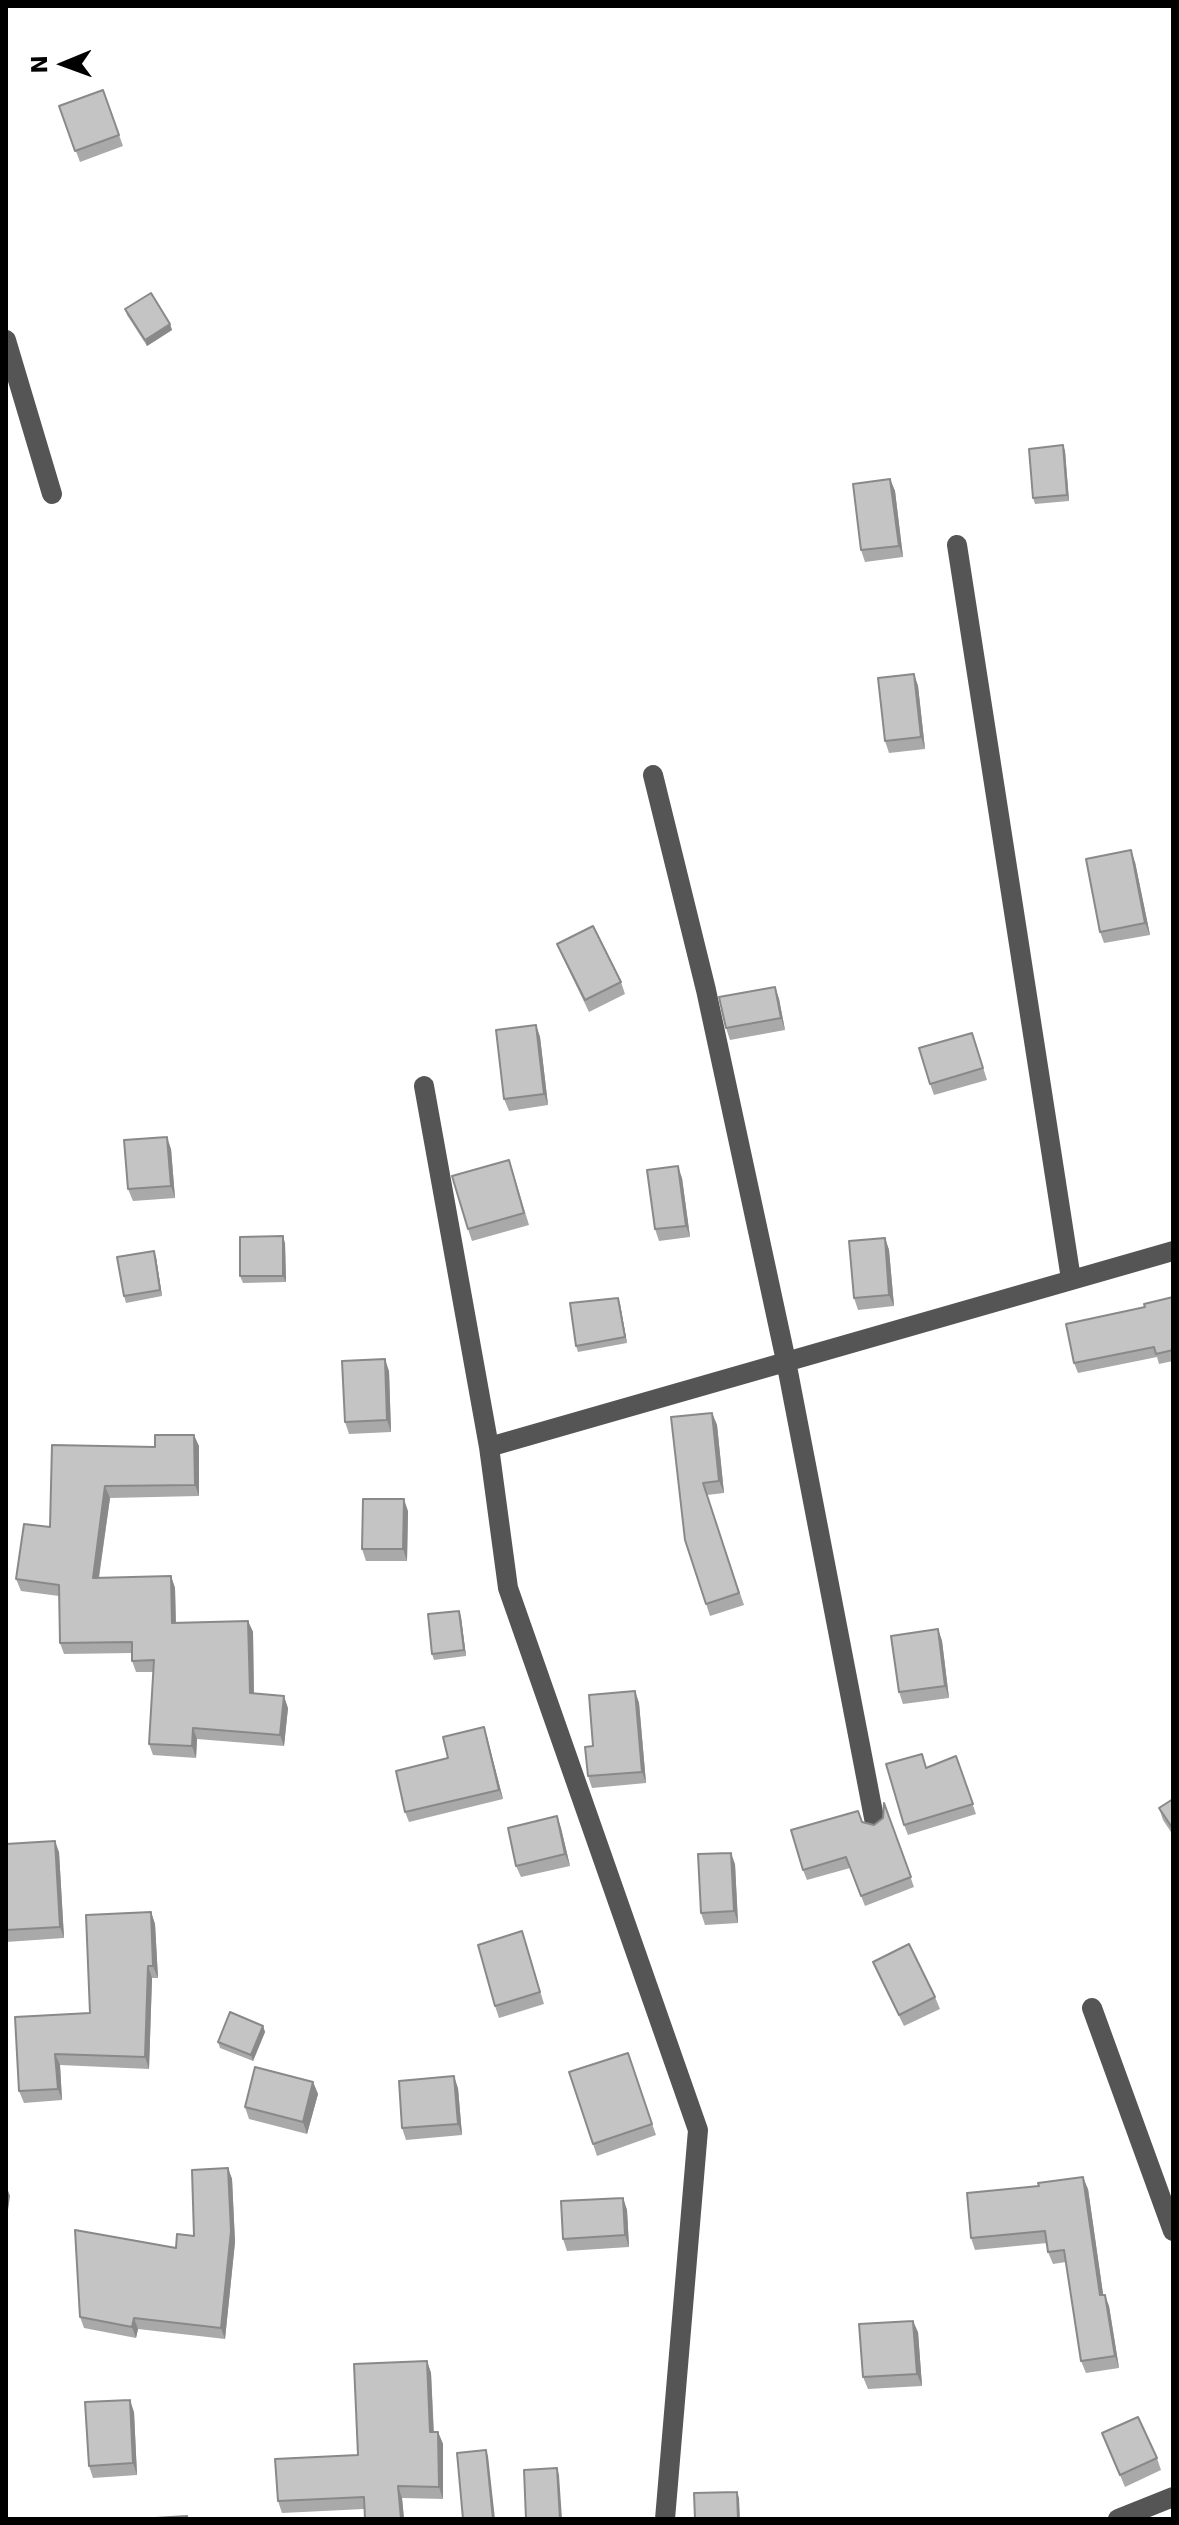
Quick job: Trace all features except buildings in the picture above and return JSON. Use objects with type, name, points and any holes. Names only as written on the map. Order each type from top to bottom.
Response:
[{"type":"street","points":[[6,340],[52,494]]},
{"type":"street","points":[[957,545],[1071,1279]]},
{"type":"street","points":[[653,775],[706,990],[786,1361],[875,1823]]},
{"type":"street","points":[[424,1086],[489,1447],[508,1588],[698,2130],[665,2519]]},
{"type":"street","points":[[489,1447],[1173,1251]]},
{"type":"street","points":[[1092,2008],[1173,2231]]},
{"type":"street","points":[[1118,2519],[1173,2497]]}]
